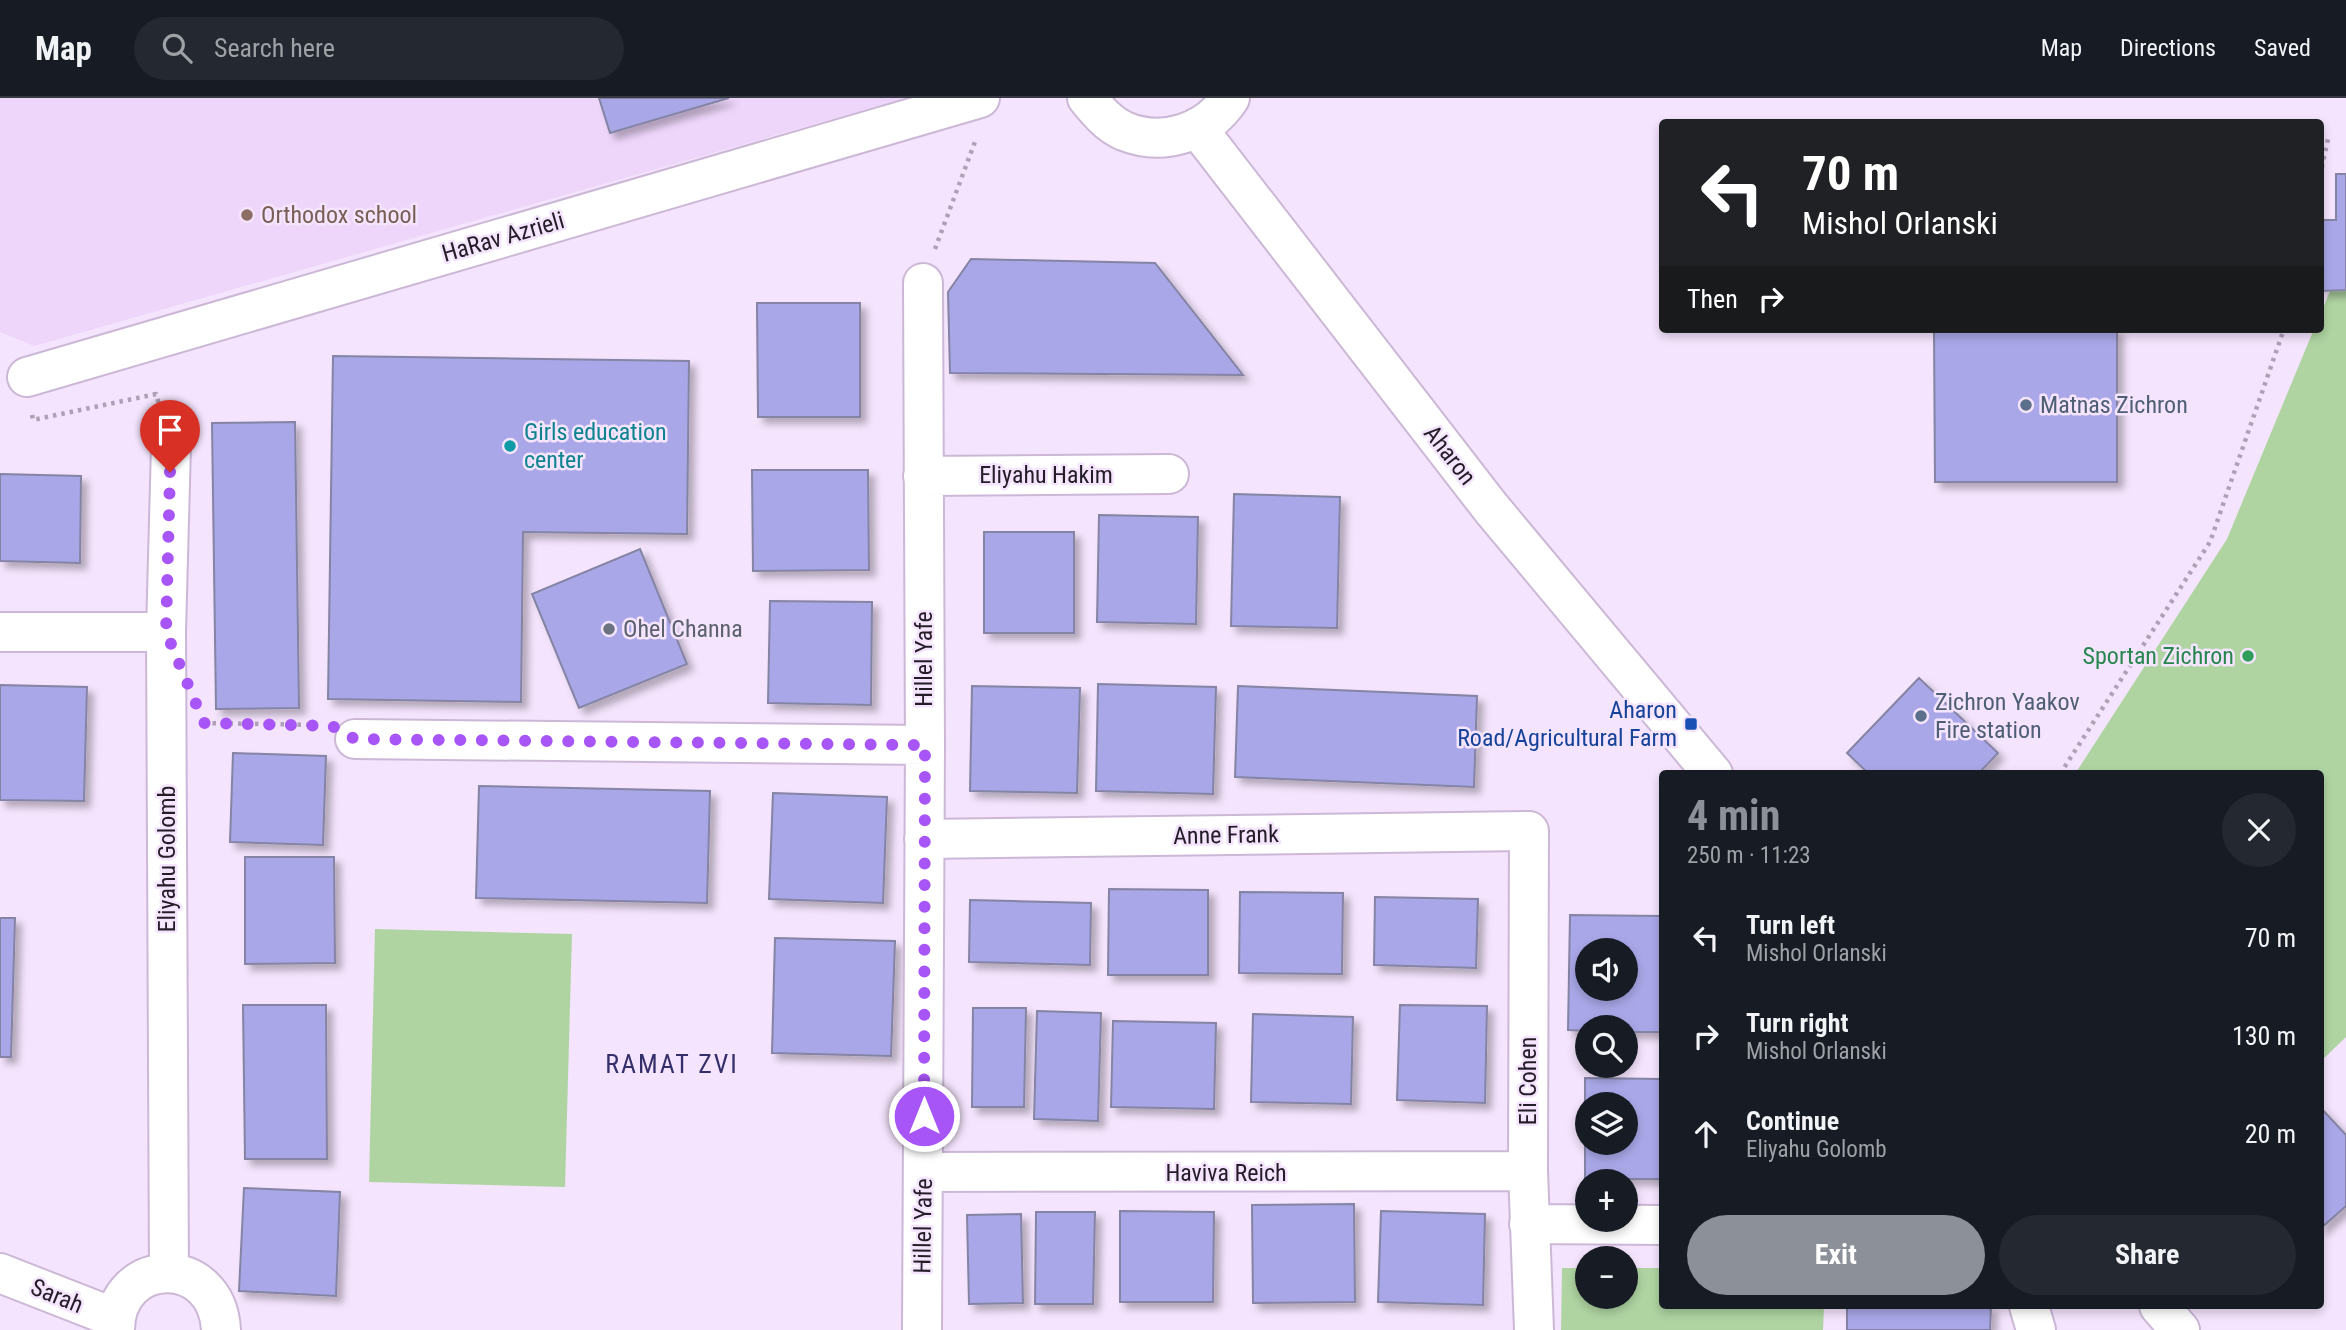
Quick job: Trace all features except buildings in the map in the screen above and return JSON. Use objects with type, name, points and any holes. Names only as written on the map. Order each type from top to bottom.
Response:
[{"type":"street","points":[[1087,98],[1101,115],[1122,130],[1147,138],[1173,137],[1198,129],[1221,111],[1230,98]]},
{"type":"street","name":"HaRav Azrieli","points":[[27,377],[979,116]]},
{"type":"street","name":"Aharon","points":[[1198,129],[1491,508],[1710,770]]},
{"type":"street","name":"Hillel Yafe","points":[[922,1330],[925,745],[923,283]]},
{"type":"street","name":"Eliyahu Golomb","points":[[169,1273],[166,632],[171,446]]},
{"type":"street","name":"Eliyahu Hakim","points":[[923,476],[1169,474]]},
{"type":"street","points":[[0,632],[166,632]]},
{"type":"street","points":[[355,739],[925,745]]},
{"type":"street","name":"Anne Frank","points":[[924,839],[1529,831]]},
{"type":"street","name":"Eli Cohen","points":[[1529,831],[1528,1171],[1534,1330]]},
{"type":"street","name":"Haviva Reich","points":[[924,1172],[1528,1171]]},
{"type":"street","points":[[1529,1224],[1659,1225]]},
{"type":"street","name":"Sarah","points":[[0,1273],[115,1324]]},
{"type":"street","points":[[115,1324],[120,1301],[127,1290],[147,1278],[169,1273],[187,1276],[202,1285],[214,1298],[220,1314],[221,1330]]},
{"type":"street","points":[[2030,1309],[2036,1330]]},
{"type":"street","points":[[2162,1309],[2180,1330]]},
{"type":"path","points":[[923,283],[979,116]]},
{"type":"path","points":[[2324,158],[2328,139]]},
{"type":"path","points":[[2063,770],[2210,542],[2283,333]]},
{"type":"path","points":[[27,377],[33,420],[156,394],[171,446]]},
{"type":"path","points":[[199,712],[204,723],[332,726],[355,739]]},
{"type":"shaded area","name":"Orthodox school","points":[[0,98],[906,98],[34,346],[0,332]]},
{"type":"green space","name":"Sportan Zichron","points":[[2346,252],[2346,1037],[2324,1058],[2324,770],[2078,770],[2227,539],[2312,333],[2324,333],[2324,306]]},
{"type":"green space","points":[[375,929],[572,934],[565,1187],[369,1182]]},
{"type":"green space","points":[[1562,1268],[1575,1268],[1575,1309],[1638,1309],[1638,1268],[1659,1268],[1659,1309],[1824,1309],[1823,1330],[1561,1330]]},
{"type":"place","name":"Orthodox school","points":[[247,215]]},
{"type":"place","name":"Matnas Zichron","points":[[2026,405]]},
{"type":"place","name":"Girls education center","points":[[510,446]]},
{"type":"place","name":"Ohel Channa","points":[[609,629]]},
{"type":"place","name":"Sportan Zichron","points":[[2248,656]]},
{"type":"place","name":"Zichron Yaakov Fire station","points":[[1921,716]]},
{"type":"place","name":"Aharon Road/Agricultural Farm","points":[[1691,724]]},
{"type":"district","name":"RAMAT ZVI","points":[[672,1064]]},
{"type":"route","points":[[170,472],[166,632],[204,723],[332,726],[355,739],[925,745],[924,1116]]}]
